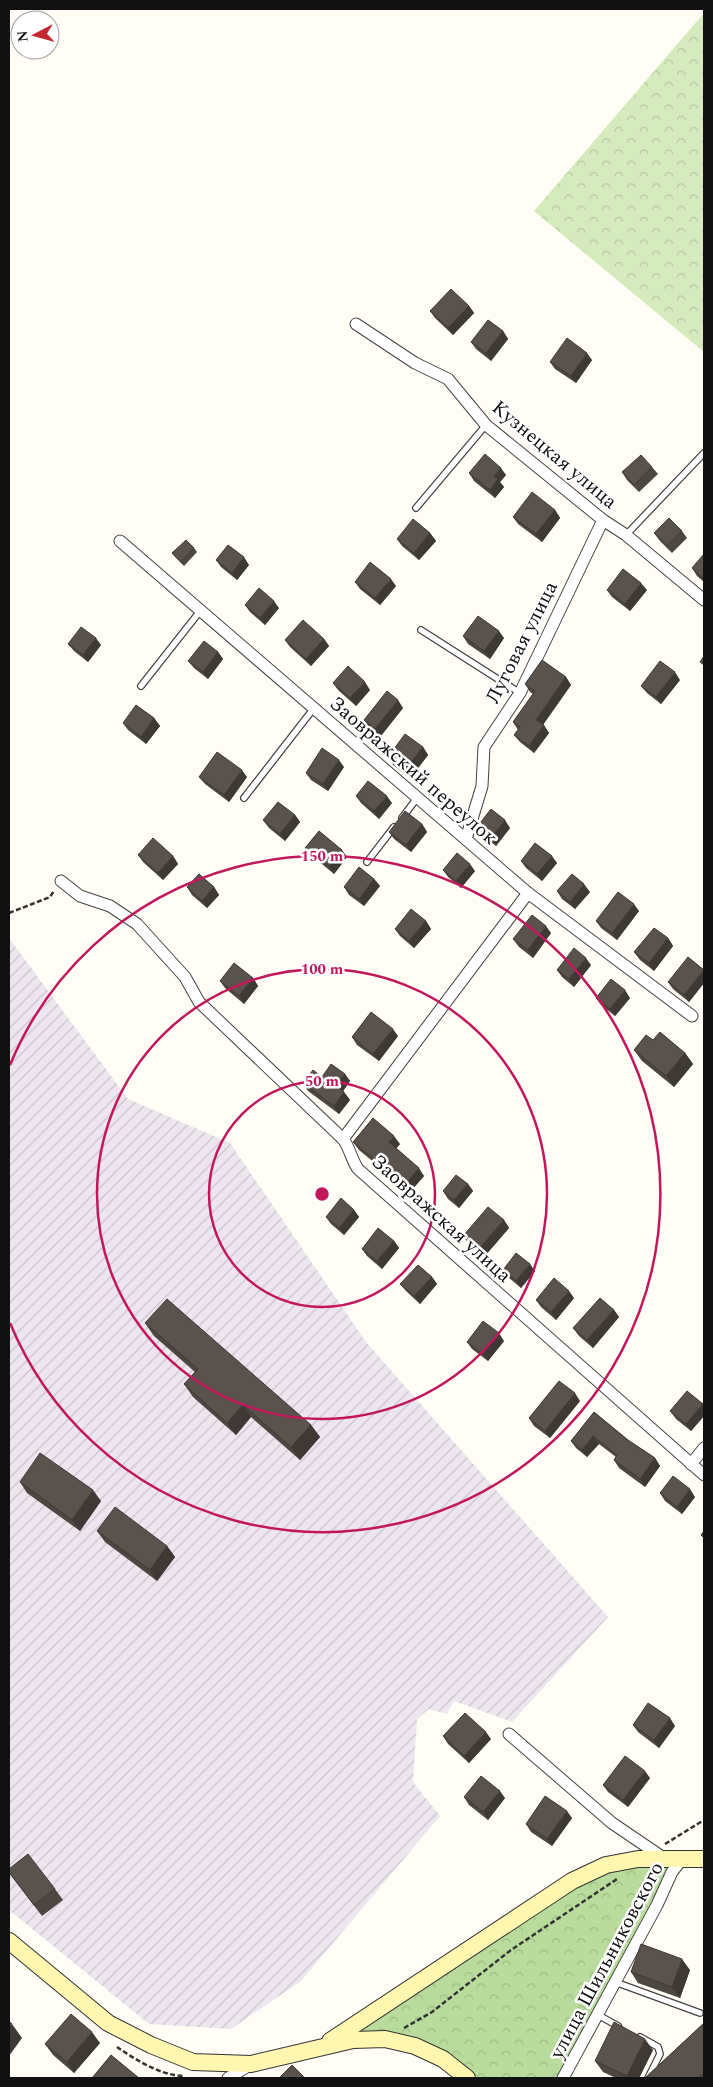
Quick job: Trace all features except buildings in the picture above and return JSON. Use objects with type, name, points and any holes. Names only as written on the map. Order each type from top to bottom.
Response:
[{"type":"main road","points":[[320,2048],[572,1881],[606,1865],[638,1859],[704,1859]]},
{"type":"main road","points":[[9,1941],[108,2023],[150,2045],[193,2062],[251,2064],[353,2040],[385,2039],[415,2046],[443,2059],[467,2078]]},
{"type":"street","name":"Кузнецкая улица","points":[[356,324],[416,363],[448,379],[486,425],[603,520],[626,535],[704,600]]},
{"type":"street","name":"Луговая улица","points":[[466,840],[482,786],[484,747],[520,693],[603,520]]},
{"type":"street","name":"Заовражский переулок","points":[[120,541],[528,893],[692,1016]]},
{"type":"street","name":"Заовражская улица","points":[[61,881],[80,896],[110,906],[137,924],[185,977],[199,1002],[343,1139],[347,1144],[352,1161],[358,1169],[704,1475]]},
{"type":"street","points":[[343,1139],[528,893]]},
{"type":"street","points":[[691,1464],[704,1448]]},
{"type":"street","points":[[509,1734],[612,1823],[665,1858]]},
{"type":"street","name":"улица Шильниковского","points":[[563,2078],[657,1904],[672,1872],[682,1859]]},
{"type":"street","points":[[228,2078],[251,2064]]},
{"type":"lane","points":[[416,508],[486,425]]},
{"type":"lane","points":[[626,535],[704,453]]},
{"type":"lane","points":[[141,686],[201,610]]},
{"type":"lane","points":[[421,630],[520,693]]},
{"type":"lane","points":[[244,798],[314,708]]},
{"type":"lane","points":[[367,862],[417,798]]},
{"type":"lane","points":[[615,1982],[700,2013]]},
{"type":"lane","points":[[598,2015],[624,2028]]},
{"type":"lane","points":[[632,2033],[658,2047],[660,2054],[648,2078]]},
{"type":"path","points":[[9,913],[50,897],[61,881]]},
{"type":"path","points":[[647,1846],[662,1845],[704,1820]]},
{"type":"path","points":[[385,2039],[432,2012],[511,1950],[620,1877]]},
{"type":"shaded area","points":[[9,938],[128,1099],[230,1143],[366,1342],[608,1617],[512,1722],[454,1701],[447,1714],[429,1709],[417,1719],[413,1782],[440,1816],[301,1981],[231,2029],[149,2024],[9,1910]]},
{"type":"green space","points":[[704,13],[704,352],[534,211]]},
{"type":"green space","points":[[682,1859],[563,2078],[467,2078],[415,2046],[320,2048],[606,1865]]}]
